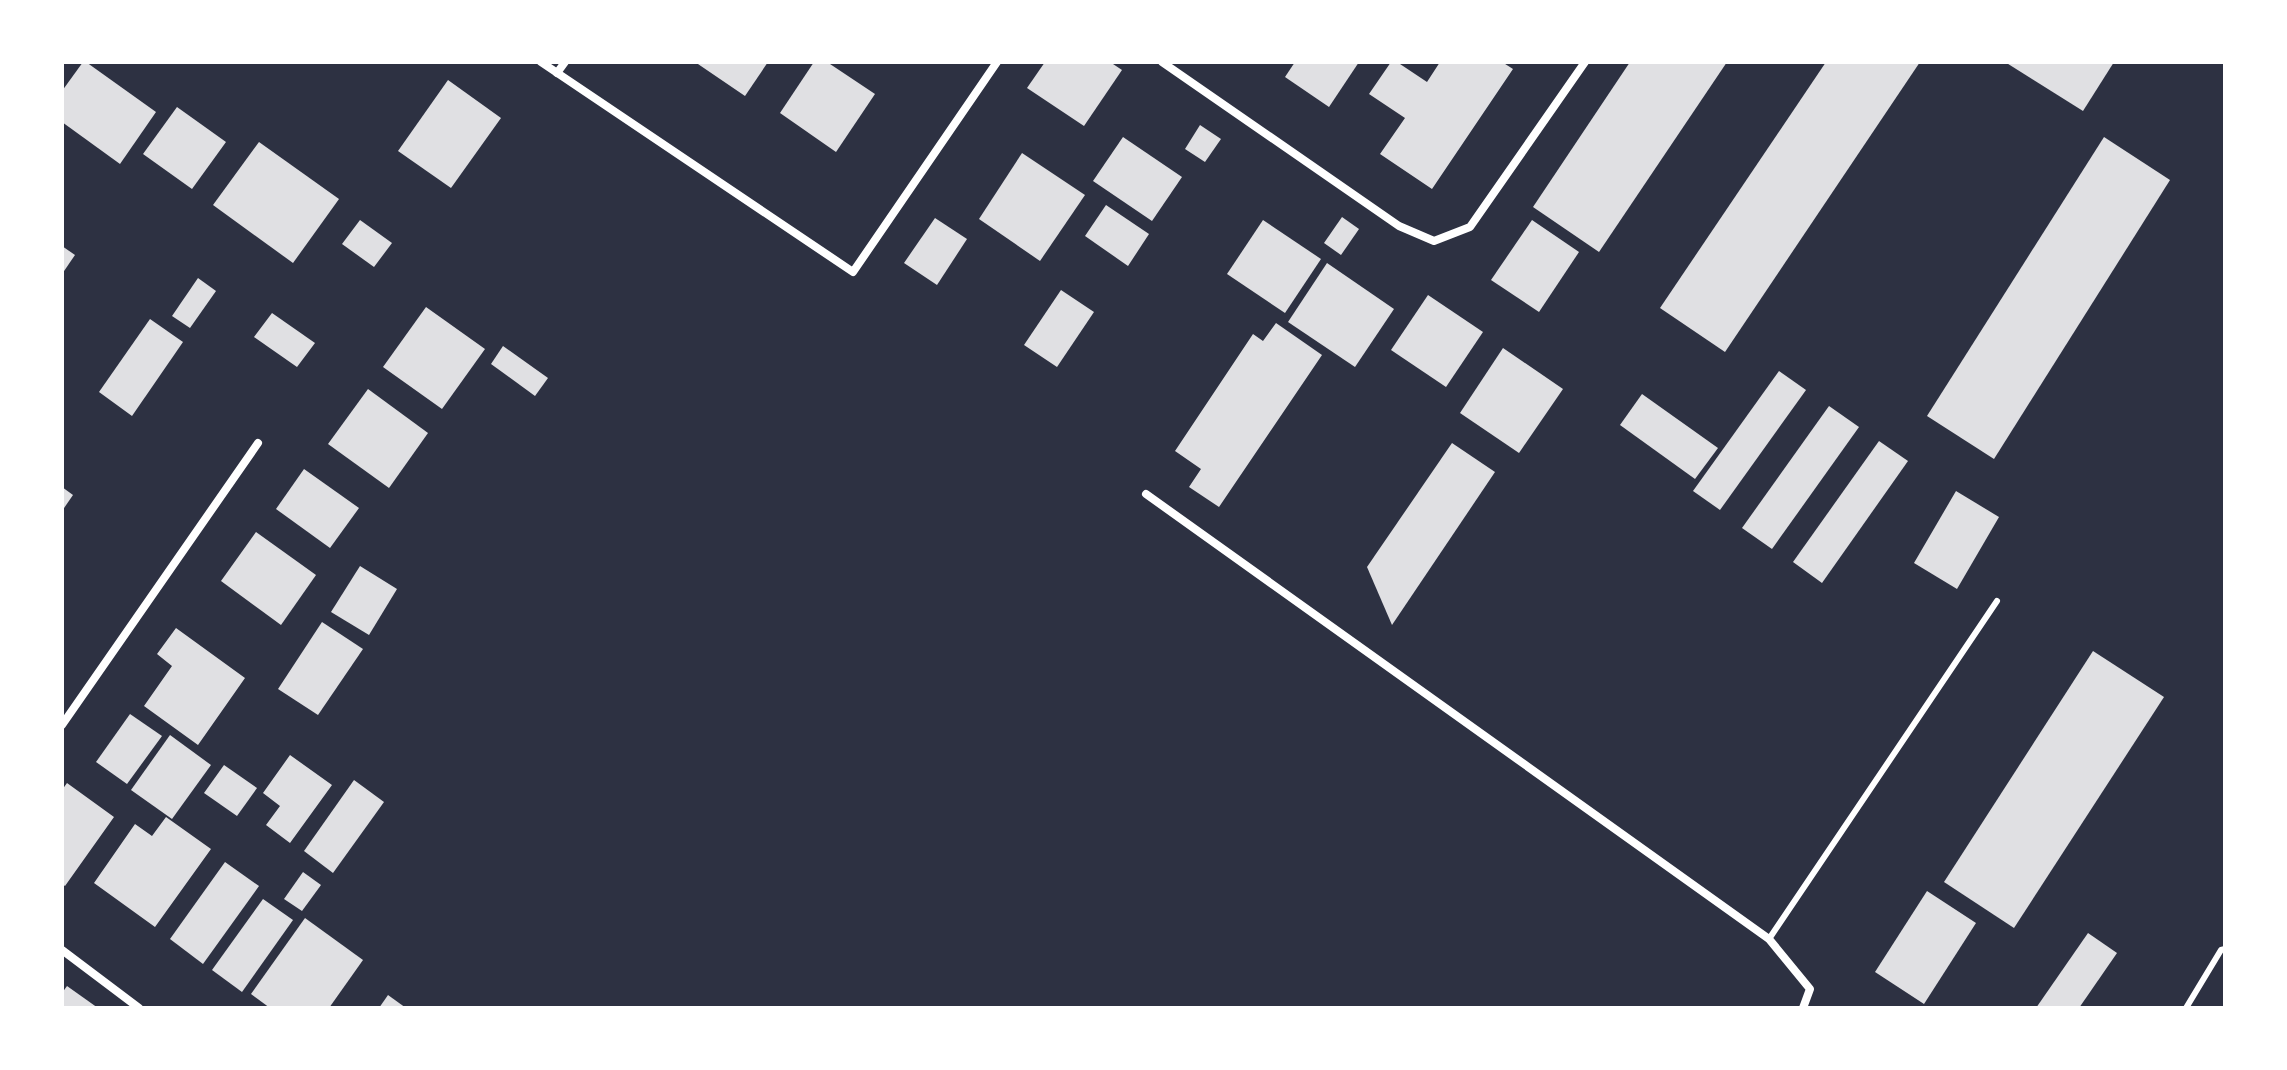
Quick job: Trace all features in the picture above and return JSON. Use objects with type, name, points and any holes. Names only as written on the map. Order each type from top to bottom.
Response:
[{"type":"street","points":[[541,62],[853,272],[997,62]]},
{"type":"street","points":[[557,73],[565,62]]},
{"type":"street","points":[[1162,62],[1399,226],[1434,241],[1470,227],[1585,62]]},
{"type":"street","points":[[62,725],[258,443]]},
{"type":"street","points":[[1146,494],[1769,939],[1810,989],[1803,1008]]},
{"type":"street","points":[[62,950],[139,1008]]},
{"type":"lane","points":[[1769,939],[1997,601]]},
{"type":"lane","points":[[2186,1008],[2221,950],[2225,949]]},
{"type":"building","points":[[83,62],[156,112],[120,164],[62,122],[62,91]]},
{"type":"building","points":[[695,62],[768,62],[745,96]]},
{"type":"building","points":[[814,62],[827,62],[875,94],[836,152],[780,113]]},
{"type":"building","points":[[1045,62],[1110,62],[1122,70],[1084,126],[1027,88]]},
{"type":"building","points":[[1295,62],[1359,62],[1329,107],[1285,77]]},
{"type":"building","points":[[1391,62],[1397,62],[1427,82],[1440,62],[1502,62],[1513,69],[1432,189],[1380,154],[1405,118],[1369,94]]},
{"type":"building","points":[[1630,62],[1727,62],[1599,252],[1533,207]]},
{"type":"building","points":[[1826,62],[1920,62],[1725,352],[1660,308]]},
{"type":"building","points":[[2005,62],[2114,62],[2083,111]]},
{"type":"building","points":[[448,80],[501,118],[451,188],[398,151]]},
{"type":"building","points":[[177,107],[226,142],[192,189],[143,154]]},
{"type":"building","points":[[1200,125],[1221,139],[1205,162],[1185,149]]},
{"type":"building","points":[[1123,137],[1182,177],[1152,221],[1093,181]]},
{"type":"building","points":[[2104,137],[2170,180],[1994,459],[1927,416]]},
{"type":"building","points":[[259,142],[339,199],[293,263],[213,205]]},
{"type":"building","points":[[1022,153],[1085,195],[1040,261],[979,219]]},
{"type":"building","points":[[1106,205],[1149,234],[1128,266],[1085,236]]},
{"type":"building","points":[[1342,217],[1359,229],[1341,255],[1324,243]]},
{"type":"building","points":[[935,218],[967,239],[937,285],[904,263]]},
{"type":"building","points":[[360,220],[392,243],[374,267],[342,244]]},
{"type":"building","points":[[1263,220],[1321,259],[1285,313],[1227,274]]},
{"type":"building","points":[[1532,220],[1579,252],[1539,312],[1491,280]]},
{"type":"building","points":[[62,246],[75,255],[62,274]]},
{"type":"building","points":[[1327,263],[1394,309],[1355,367],[1288,322]]},
{"type":"building","points":[[198,278],[216,291],[190,328],[172,316]]},
{"type":"building","points":[[1061,290],[1094,312],[1057,367],[1024,345]]},
{"type":"building","points":[[1428,295],[1483,332],[1446,387],[1391,350]]},
{"type":"building","points":[[426,307],[485,349],[442,409],[383,367]]},
{"type":"building","points":[[272,313],[315,343],[297,367],[254,337]]},
{"type":"building","points":[[150,319],[183,342],[132,416],[99,392]]},
{"type":"building","points":[[1276,323],[1322,355],[1219,507],[1189,487],[1201,469],[1175,451],[1253,334],[1263,341]]},
{"type":"building","points":[[503,346],[548,378],[535,396],[491,364]]},
{"type":"building","points":[[1503,348],[1563,389],[1519,453],[1460,413]]},
{"type":"building","points":[[1779,371],[1806,390],[1720,510],[1693,491]]},
{"type":"building","points":[[368,389],[428,433],[389,488],[328,444]]},
{"type":"building","points":[[1642,394],[1718,448],[1695,479],[1620,425]]},
{"type":"building","points":[[1829,406],[1859,427],[1772,549],[1742,528]]},
{"type":"building","points":[[1879,441],[1908,461],[1822,583],[1793,562]]},
{"type":"building","points":[[1452,443],[1495,472],[1392,625],[1367,567]]},
{"type":"building","points":[[304,469],[359,508],[330,548],[276,509]]},
{"type":"building","points":[[62,487],[73,495],[62,511]]},
{"type":"building","points":[[1956,491],[1999,517],[1957,589],[1914,563]]},
{"type":"building","points":[[256,532],[316,575],[281,625],[221,581]]},
{"type":"building","points":[[360,566],[397,589],[369,635],[331,612]]},
{"type":"building","points":[[322,622],[363,649],[318,715],[278,689]]},
{"type":"building","points":[[176,628],[245,678],[198,745],[144,706],[172,666],[157,654]]},
{"type":"building","points":[[2093,651],[2164,697],[2014,928],[1944,882]]},
{"type":"building","points":[[130,714],[162,736],[127,784],[96,762]]},
{"type":"building","points":[[170,735],[211,765],[172,819],[131,790]]},
{"type":"building","points":[[290,755],[332,785],[290,843],[266,825],[280,806],[263,793]]},
{"type":"building","points":[[224,765],[257,788],[237,816],[204,793]]},
{"type":"building","points":[[354,780],[384,802],[333,873],[304,851]]},
{"type":"building","points":[[67,783],[114,817],[65,886],[62,884],[62,790]]},
{"type":"building","points":[[166,817],[211,849],[155,927],[94,883],[135,824],[152,836]]},
{"type":"building","points":[[225,862],[259,886],[203,964],[170,939]]},
{"type":"building","points":[[303,872],[321,885],[302,911],[284,899]]},
{"type":"building","points":[[1927,891],[1976,923],[1924,1004],[1875,972]]},
{"type":"building","points":[[263,899],[293,920],[242,992],[212,970]]},
{"type":"building","points":[[305,918],[363,960],[329,1008],[270,1008],[251,994]]},
{"type":"building","points":[[2088,933],[2117,953],[2079,1008],[2036,1008]]},
{"type":"building","points":[[67,986],[98,1008],[62,1008],[62,993]]},
{"type":"building","points":[[388,995],[406,1008],[379,1008]]}]
